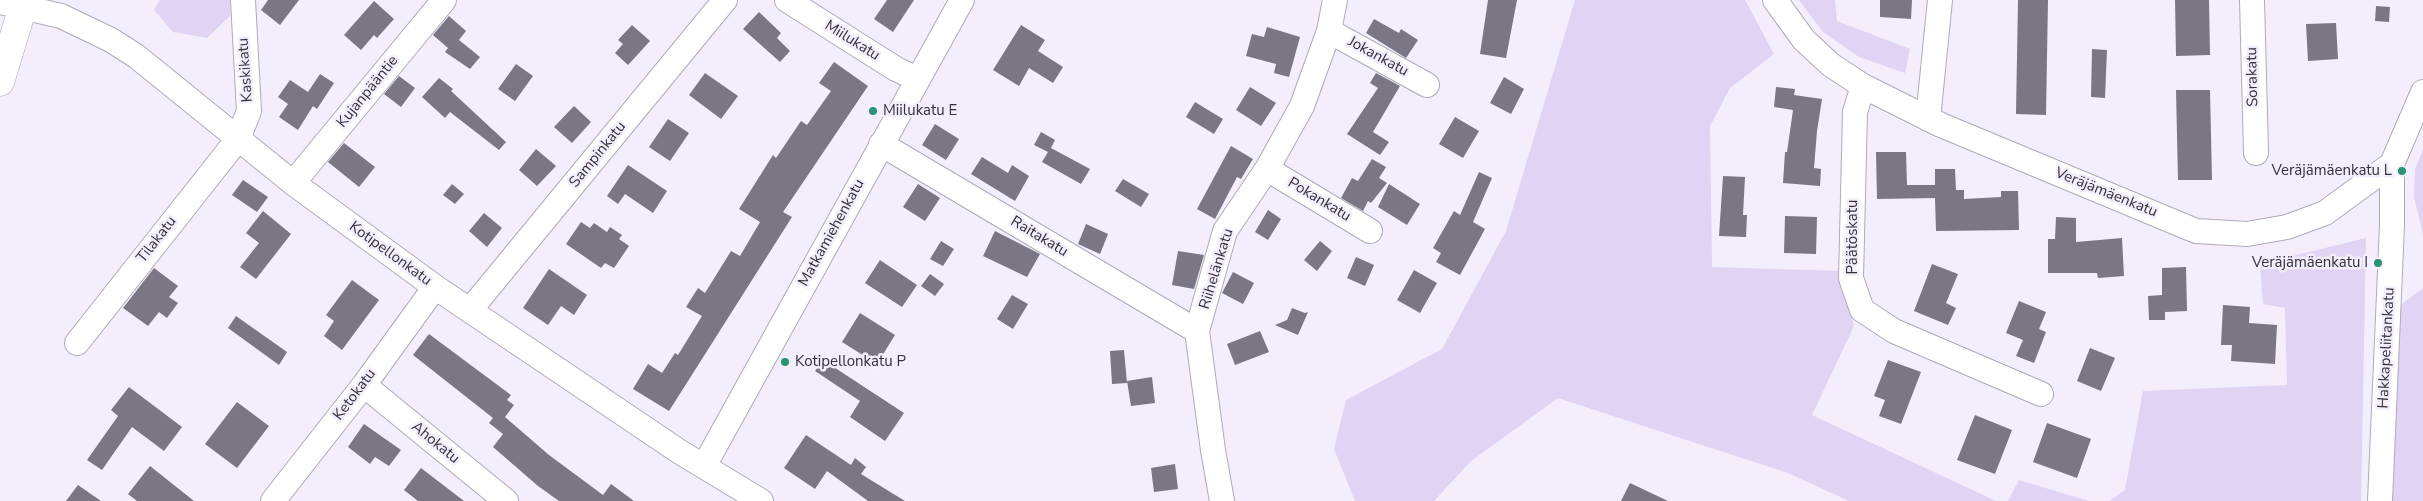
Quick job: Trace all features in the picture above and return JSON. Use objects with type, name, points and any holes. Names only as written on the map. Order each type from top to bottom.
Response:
[{"type":"main road","points":[[0,82],[16,3]]},
{"type":"street","name":"Kaskikatu","points":[[238,139],[249,111],[243,0]]},
{"type":"street","name":"Kujanpääntie","points":[[293,183],[444,0]]},
{"type":"street","name":"Sampinkatu","points":[[470,310],[725,0]]},
{"type":"street","name":"Miilukatu","points":[[787,0],[896,69],[917,80]]},
{"type":"street","name":"Matkamiehenkatu","points":[[704,466],[962,0]]},
{"type":"street","name":"Riihelänkatu","points":[[1222,501],[1197,331],[1225,232],[1267,169],[1302,106],[1329,31],[1334,0]]},
{"type":"street","name":"Veräjämäenkatu","points":[[1775,0],[1804,40],[1831,65],[1863,86],[1928,119],[2196,231],[2246,234],[2287,228],[2325,212],[2392,164]]},
{"type":"street","points":[[1928,119],[1940,0]]},
{"type":"street","name":"Sorakatu","points":[[2252,0],[2256,153]]},
{"type":"street","name":"Kotipellonkatu","points":[[16,3],[61,16],[111,40],[136,56],[293,183],[435,288],[704,466],[761,501]]},
{"type":"street","name":"Jokankatu","points":[[1329,31],[1427,85]]},
{"type":"street","name":"Päätöskatu","points":[[1863,86],[1855,112],[1851,278],[1862,310],[1894,331],[2040,394]]},
{"type":"street","points":[[2392,164],[2423,92]]},
{"type":"street","name":"Tilakatu","points":[[77,343],[238,139]]},
{"type":"street","name":"Raitakatu","points":[[881,144],[1197,331]]},
{"type":"street","name":"Hakkapeliitankatu","points":[[2380,501],[2392,225],[2392,164]]},
{"type":"street","name":"Pokankatu","points":[[1267,169],[1370,231]]},
{"type":"street","name":"Ketokatu","points":[[273,501],[364,385],[426,297],[435,288]]},
{"type":"street","name":"Ahokatu","points":[[364,385],[506,501]]},
{"type":"shaded area","points":[[160,0],[230,0],[230,16],[207,38],[173,32],[154,10]]},
{"type":"shaded area","points":[[1575,0],[1745,0],[1774,54],[1730,88],[1710,126],[1712,267],[1839,271],[1854,326],[1812,415],[1996,501],[1849,501],[1788,473],[1558,398],[1471,461],[1434,501],[1355,501],[1334,449],[1346,400],[1442,349],[1506,231]]},
{"type":"shaded area","points":[[1799,0],[1835,0],[1837,21],[1910,49],[1905,73],[1859,57],[1823,32]]},
{"type":"shaded area","points":[[2423,150],[2423,234],[2414,197],[2415,169]]},
{"type":"shaded area","points":[[2366,238],[2361,501],[2109,501],[2125,490],[2143,391],[2287,385],[2285,308],[2263,304],[2260,264]]},
{"type":"shaded area","points":[[2423,288],[2423,501],[2391,501],[2399,306]]},
{"type":"shaded area","points":[[2019,480],[2082,499],[2089,501],[2008,501]]},
{"type":"building","points":[[268,0],[299,0],[280,25],[261,10]]},
{"type":"building","points":[[887,0],[914,0],[893,32],[874,19]]},
{"type":"building","points":[[1488,0],[1517,0],[1506,58],[1480,54]]},
{"type":"building","points":[[1880,0],[1912,0],[1911,19],[1880,17]]},
{"type":"building","points":[[2018,0],[2048,0],[2046,115],[2016,114]]},
{"type":"building","points":[[2175,0],[2209,0],[2210,55],[2176,56]]},
{"type":"building","points":[[374,1],[394,19],[377,38],[374,35],[361,50],[344,35]]},
{"type":"building","points":[[2376,6],[2390,7],[2389,22],[2375,21]]},
{"type":"building","points":[[759,12],[781,33],[777,38],[790,51],[780,62],[743,29]]},
{"type":"building","points":[[449,16],[466,31],[459,40],[480,57],[470,69],[445,52],[448,48],[433,35]]},
{"type":"building","points":[[1374,19],[1399,33],[1401,29],[1418,40],[1406,58],[1366,33]]},
{"type":"building","points":[[2336,23],[2338,59],[2308,61],[2306,24]]},
{"type":"building","points":[[632,25],[650,41],[628,65],[615,53],[623,44],[618,40]]},
{"type":"building","points":[[1021,25],[1045,40],[1038,51],[1063,67],[1053,83],[1029,68],[1019,86],[993,70]]},
{"type":"building","points":[[1267,27],[1300,37],[1289,77],[1274,73],[1276,64],[1246,56],[1252,34],[1264,37]]},
{"type":"building","points":[[2092,49],[2107,50],[2105,98],[2091,97]]},
{"type":"building","points":[[834,62],[868,86],[783,212],[792,217],[669,411],[633,389],[648,364],[662,373],[675,353],[678,355],[702,316],[686,307],[698,288],[705,293],[731,251],[740,256],[760,222],[739,209],[773,155],[776,158],[801,121],[807,125],[831,91],[819,83]]},
{"type":"building","points":[[516,64],[533,76],[515,101],[498,89]]},
{"type":"building","points":[[705,73],[738,96],[721,119],[689,95]]},
{"type":"building","points":[[1376,73],[1400,86],[1373,132],[1389,142],[1380,155],[1347,134],[1378,88],[1370,83]]},
{"type":"building","points":[[320,74],[334,83],[317,109],[313,106],[298,130],[279,117],[288,104],[278,97],[290,80],[308,92]]},
{"type":"building","points":[[399,76],[415,88],[401,107],[384,94]]},
{"type":"building","points":[[1504,77],[1524,89],[1511,114],[1490,103]]},
{"type":"building","points":[[439,78],[453,89],[451,91],[506,142],[499,150],[450,112],[445,118],[422,97]]},
{"type":"building","points":[[1250,87],[1276,103],[1261,126],[1236,110]]},
{"type":"building","points":[[1776,87],[1795,89],[1794,95],[1822,99],[1814,168],[1821,169],[1820,186],[1783,183],[1785,152],[1787,152],[1793,110],[1774,107]]},
{"type":"building","points":[[2176,90],[2210,90],[2212,180],[2178,180]]},
{"type":"building","points":[[1195,102],[1223,119],[1214,134],[1186,117]]},
{"type":"building","points":[[574,106],[591,122],[572,143],[554,127]]},
{"type":"building","points":[[1455,117],[1479,131],[1463,158],[1439,144]]},
{"type":"building","points":[[668,119],[689,133],[670,161],[649,147]]},
{"type":"building","points":[[935,124],[959,139],[946,160],[922,145]]},
{"type":"building","points":[[1041,132],[1055,140],[1051,148],[1090,169],[1081,184],[1042,162],[1048,152],[1034,145]]},
{"type":"building","points":[[344,143],[375,167],[359,187],[328,162]]},
{"type":"building","points":[[1231,146],[1253,159],[1241,179],[1237,177],[1215,219],[1197,209]]},
{"type":"building","points":[[536,149],[556,166],[537,186],[519,170]]},
{"type":"building","points":[[1876,152],[1906,152],[1907,185],[1935,185],[1935,169],[1955,169],[1956,190],[1964,190],[1964,199],[2001,197],[2001,191],[2018,191],[2019,230],[1936,231],[1935,198],[1877,199]]},
{"type":"building","points":[[982,157],[1008,173],[1012,165],[1029,176],[1015,201],[971,174]]},
{"type":"building","points":[[1372,159],[1386,167],[1379,178],[1387,183],[1371,203],[1368,201],[1363,211],[1341,198],[1352,178],[1358,181]]},
{"type":"building","points":[[628,165],[667,191],[653,213],[625,194],[618,204],[607,196]]},
{"type":"building","points":[[1479,172],[1492,178],[1473,222],[1485,229],[1460,275],[1436,262],[1441,253],[1433,248],[1454,211],[1460,215]]},
{"type":"building","points":[[1723,176],[1745,177],[1743,215],[1747,215],[1746,237],[1719,236]]},
{"type":"building","points":[[1123,179],[1149,194],[1141,207],[1115,191]]},
{"type":"building","points":[[243,180],[268,197],[257,212],[232,195]]},
{"type":"building","points":[[452,184],[464,194],[455,204],[443,195]]},
{"type":"building","points":[[918,184],[940,198],[925,221],[903,207]]},
{"type":"building","points":[[1389,184],[1420,204],[1407,225],[1378,207]]},
{"type":"building","points":[[1268,210],[1281,219],[1268,240],[1255,232]]},
{"type":"building","points":[[263,211],[291,234],[256,279],[240,267],[259,243],[246,233]]},
{"type":"building","points":[[484,213],[502,228],[487,247],[469,231]]},
{"type":"building","points":[[1785,216],[1817,217],[1816,254],[1784,253]]},
{"type":"building","points":[[2056,217],[2076,218],[2076,242],[2122,238],[2124,276],[2098,278],[2097,273],[2048,273],[2048,239],[2055,239]]},
{"type":"building","points":[[581,222],[590,228],[594,223],[607,232],[610,227],[622,235],[619,239],[629,246],[614,268],[605,263],[601,268],[566,244]]},
{"type":"building","points":[[1086,224],[1108,234],[1100,254],[1078,244]]},
{"type":"building","points":[[995,231],[1040,254],[1027,277],[983,256]]},
{"type":"building","points":[[941,241],[954,249],[943,266],[930,259]]},
{"type":"building","points":[[1320,241],[1332,251],[1317,271],[1304,260]]},
{"type":"building","points":[[1178,251],[1204,255],[1194,289],[1172,285]]},
{"type":"building","points":[[1356,257],[1374,265],[1365,286],[1347,278]]},
{"type":"building","points":[[880,260],[917,285],[902,307],[865,283]]},
{"type":"building","points":[[1932,264],[1958,274],[1946,303],[1956,308],[1948,325],[1914,311]]},
{"type":"building","points":[[2186,267],[2187,311],[2165,312],[2165,320],[2149,320],[2148,296],[2162,295],[2162,268]]},
{"type":"building","points":[[154,268],[178,286],[169,297],[178,303],[167,318],[159,312],[148,326],[123,308]]},
{"type":"building","points":[[549,269],[587,295],[574,315],[561,306],[548,325],[523,308]]},
{"type":"building","points":[[1414,270],[1437,283],[1420,313],[1397,300]]},
{"type":"building","points":[[1233,272],[1254,283],[1243,304],[1222,293]]},
{"type":"building","points":[[930,274],[944,284],[935,296],[921,286]]},
{"type":"building","points":[[352,280],[379,300],[342,350],[324,336],[334,321],[326,315]]},
{"type":"building","points":[[1012,295],[1028,304],[1013,329],[997,319]]},
{"type":"building","points":[[2019,301],[2046,312],[2039,329],[2046,332],[2034,363],[2016,356],[2023,340],[2006,333]]},
{"type":"building","points":[[2223,305],[2250,307],[2249,323],[2277,325],[2275,364],[2231,361],[2232,345],[2221,345]]},
{"type":"building","points":[[1292,308],[1305,313],[1308,312],[1298,335],[1275,325],[1287,320]]},
{"type":"building","points":[[860,313],[895,335],[877,364],[842,342]]},
{"type":"building","points":[[236,316],[287,352],[279,365],[228,328]]},
{"type":"building","points":[[1260,331],[1269,352],[1235,365],[1227,344]]},
{"type":"building","points":[[429,334],[511,395],[507,400],[514,405],[505,417],[549,455],[603,495],[611,484],[634,501],[559,501],[538,486],[493,447],[503,434],[489,423],[493,418],[413,355]]},
{"type":"building","points":[[2090,348],[2115,358],[2101,391],[2077,381]]},
{"type":"building","points":[[1124,350],[1127,383],[1112,384],[1110,351]]},
{"type":"building","points":[[823,360],[904,413],[885,441],[850,417],[860,401],[815,371]]},
{"type":"building","points":[[1888,360],[1921,372],[1901,424],[1879,416],[1885,400],[1874,396]]},
{"type":"building","points":[[1152,377],[1155,403],[1131,406],[1127,381]]},
{"type":"building","points":[[129,387],[182,427],[164,451],[132,427],[102,470],[87,460],[118,416],[111,410]]},
{"type":"building","points":[[237,402],[269,426],[237,468],[205,444]]},
{"type":"building","points":[[1975,415],[2012,430],[1995,474],[1957,460]]},
{"type":"building","points":[[2047,423],[2091,439],[2077,478],[2033,462]]},
{"type":"building","points":[[364,424],[401,450],[389,466],[375,457],[370,464],[348,447]]},
{"type":"building","points":[[806,435],[851,465],[855,458],[866,467],[861,474],[905,501],[868,501],[827,471],[815,489],[784,468]]},
{"type":"building","points":[[1175,464],[1178,489],[1154,492],[1151,468]]},
{"type":"building","points":[[150,466],[194,501],[137,501],[128,494]]},
{"type":"building","points":[[421,468],[464,501],[418,501],[404,490]]},
{"type":"building","points":[[1630,483],[1668,501],[1621,501]]},
{"type":"building","points":[[78,485],[101,501],[66,501]]},
{"type":"place","name":"Miilukatu E","points":[[873,111]]},
{"type":"place","name":"Veräjämäenkatu L","points":[[2402,171]]},
{"type":"place","name":"Veräjämäenkatu I","points":[[2378,263]]},
{"type":"place","name":"Kotipellonkatu P","points":[[785,362]]}]
